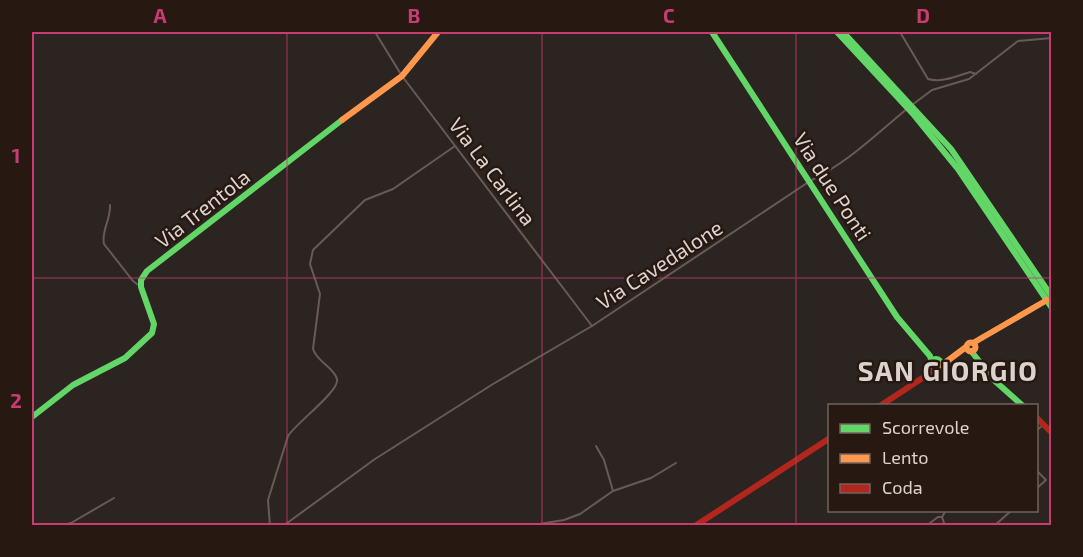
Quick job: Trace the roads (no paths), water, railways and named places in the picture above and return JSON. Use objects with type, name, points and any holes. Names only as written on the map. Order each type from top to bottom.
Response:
[{"type":"main road","name":"Via Trentola","points":[[141,287],[141,280],[147,271],[402,76],[438,32]]},
{"type":"main road","name":"Via due Ponti","points":[[712,32],[897,317],[936,364]]},
{"type":"main road","points":[[837,32],[914,115],[958,169],[1052,308]]},
{"type":"main road","points":[[843,32],[951,149],[1052,297],[971,348],[936,364],[881,404]]},
{"type":"main road","points":[[32,417],[73,385],[125,358],[152,333],[154,324],[141,287]]},
{"type":"main road","points":[[971,348],[995,381],[1022,404]]},
{"type":"main road","points":[[1038,419],[1052,433]]},
{"type":"main road","points":[[695,525],[828,439]]},
{"type":"street","name":"Via La Carlina","points":[[375,32],[402,76],[592,326]]},
{"type":"street","points":[[900,32],[928,79],[941,80],[970,72],[976,74]]},
{"type":"street","name":"Via Cavedalone","points":[[283,525],[375,459],[523,366],[592,326],[860,150],[932,90],[969,79],[1018,41],[1052,38]]},
{"type":"street","points":[[270,525],[268,500],[288,436],[293,427],[335,389],[337,381],[334,374],[315,354],[314,349],[320,294],[310,264],[313,250],[365,200],[393,189],[455,146]]},
{"type":"street","points":[[110,205],[110,214],[103,234],[104,244],[133,281],[141,287]]},
{"type":"street","points":[[1038,429],[1044,424]]},
{"type":"street","points":[[596,447],[604,460],[613,491]]},
{"type":"street","points":[[527,525],[564,520],[580,514],[613,491],[651,478],[676,462]]},
{"type":"street","points":[[1038,472],[1046,480],[1038,487]]},
{"type":"street","points":[[59,525],[71,523],[114,498]]},
{"type":"street","points":[[926,525],[942,517],[945,512]]},
{"type":"street","points":[[994,525],[1010,512]]},
{"type":"street","points":[[942,517],[945,525]]},
{"type":"district","name":"SAN GIORGIO","points":[[948,370]]}]
